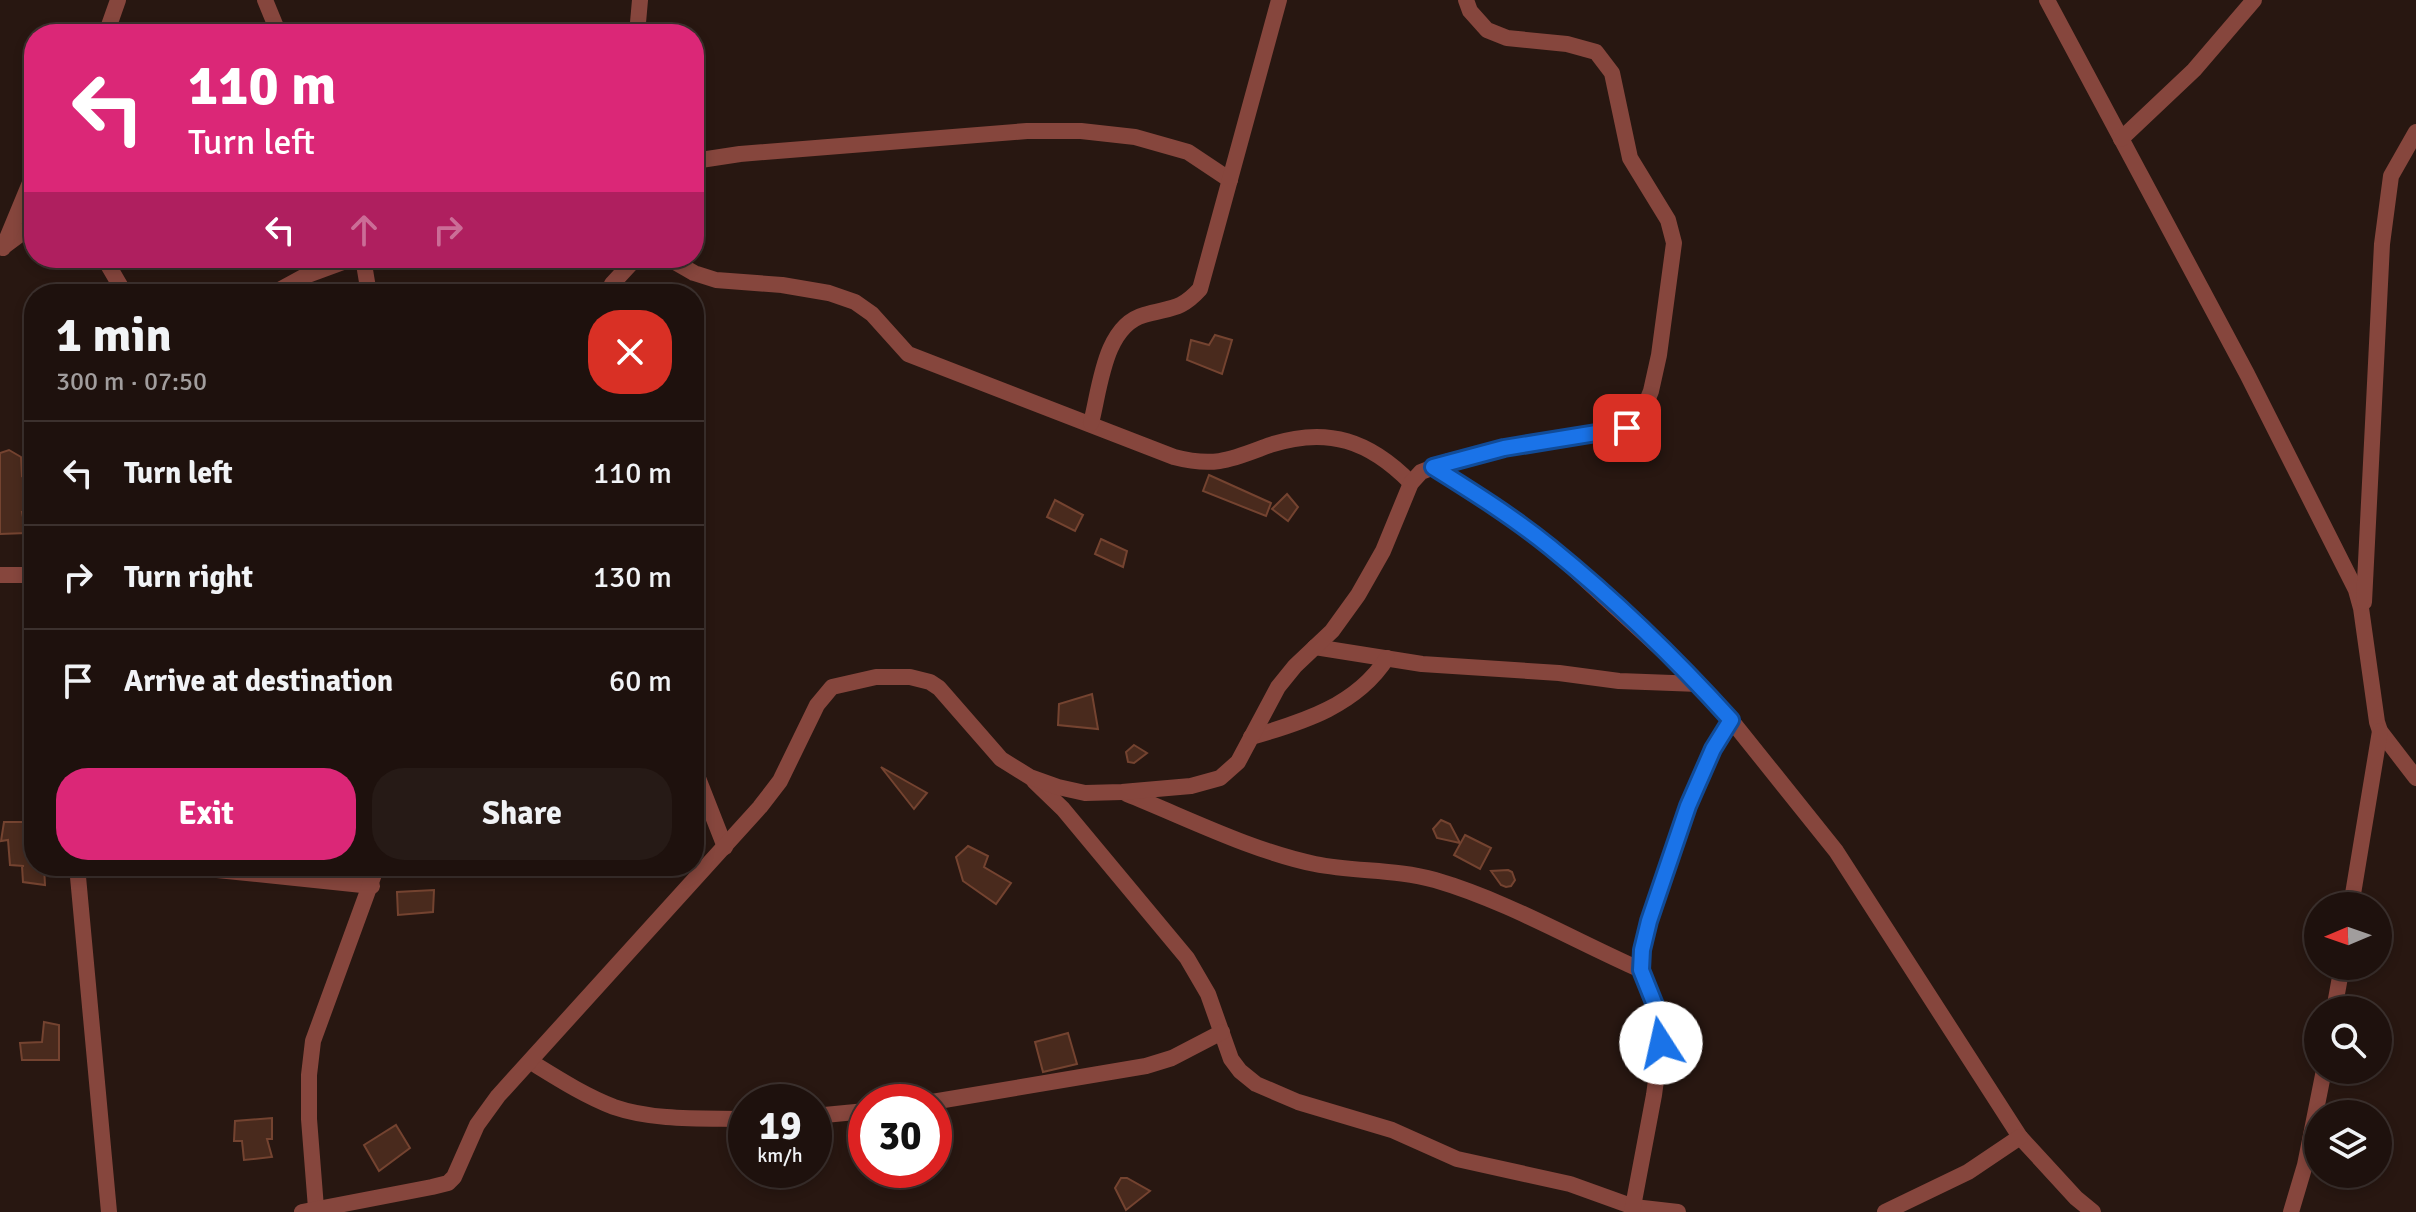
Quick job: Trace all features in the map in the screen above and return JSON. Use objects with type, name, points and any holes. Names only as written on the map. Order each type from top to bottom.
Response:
[{"type":"street","points":[[110,24],[118,0]]},
{"type":"street","points":[[265,0],[275,24]]},
{"type":"street","points":[[638,24],[640,0]]},
{"type":"street","points":[[1091,423],[1108,354],[1121,329],[1140,316],[1186,304],[1200,289],[1279,0]]},
{"type":"street","points":[[704,869],[780,781],[817,705],[832,687],[849,681],[910,677],[934,685],[991,749],[1010,765],[1030,777],[1071,791],[1122,792],[1191,786],[1220,778],[1238,762],[1278,687],[1332,631],[1358,595],[1383,551],[1411,483],[1421,472],[1504,448],[1627,428],[1641,416],[1651,391],[1659,355],[1674,243],[1668,220],[1630,158],[1612,73],[1596,52],[1567,44],[1507,38],[1487,30],[1470,11],[1466,0]]},
{"type":"street","points":[[2047,0],[2329,533],[2356,590],[2380,731],[2416,778]]},
{"type":"street","points":[[2121,139],[2194,70],[2254,0]]},
{"type":"street","points":[[704,159],[1027,131],[1081,131],[1135,137],[1188,152],[1230,180]]},
{"type":"street","points":[[2363,620],[2382,244],[2391,176],[2416,132]]},
{"type":"street","points":[[2,249],[24,197]]},
{"type":"street","points":[[2,249],[24,232]]},
{"type":"street","points":[[290,284],[327,268]]},
{"type":"street","points":[[612,284],[627,268]]},
{"type":"street","points":[[685,268],[716,280],[782,285],[829,293],[855,302],[872,314],[908,354],[1174,457],[1197,463],[1230,461],[1274,444],[1323,437],[1356,442],[1391,463],[1411,483]]},
{"type":"street","points":[[1433,467],[1496,507],[1550,547],[1699,684],[1731,720],[1836,851],[2020,1137],[2076,1198],[2093,1212]]},
{"type":"street","points":[[0,575],[24,574]]},
{"type":"street","points":[[1315,647],[1422,664],[1559,673],[1619,681],[1699,684]]},
{"type":"street","points":[[1251,737],[1290,726],[1337,704],[1370,682],[1387,658]]},
{"type":"street","points":[[1633,1210],[1661,1043],[1655,1005],[1641,970],[1642,950],[1688,806],[1713,749],[1731,720]]},
{"type":"street","points":[[2353,892],[2380,731]]},
{"type":"street","points":[[1030,777],[1063,809],[1187,958],[1208,994],[1236,1067],[1256,1084],[1275,1094],[1370,1122],[1457,1159],[1570,1184],[1633,1210],[1678,1212]]},
{"type":"street","points":[[1122,792],[1293,858],[1357,871],[1400,873],[1435,880],[1538,921],[1641,970]]},
{"type":"street","points":[[704,793],[725,847]]},
{"type":"street","points":[[78,876],[109,1212]]},
{"type":"street","points":[[275,876],[372,886]]},
{"type":"street","points":[[374,876],[313,1041],[309,1075],[309,1210],[448,1183],[459,1171],[477,1125],[498,1096],[697,876]]},
{"type":"street","points":[[952,1099],[1146,1066],[1172,1058],[1222,1032]]},
{"type":"street","points":[[531,1062],[568,1085],[615,1107],[648,1114],[728,1118]]},
{"type":"street","points":[[2291,1212],[2305,1165],[2321,1084]]},
{"type":"street","points":[[1885,1212],[1968,1172],[2020,1137]]},
{"type":"building","points":[[1215,335],[1232,340],[1222,374],[1187,360],[1191,340],[1209,345]]},
{"type":"building","points":[[9,450],[21,457],[24,533],[0,534],[0,453]]},
{"type":"building","points":[[1209,475],[1271,503],[1266,516],[1203,491]]},
{"type":"building","points":[[1287,494],[1298,507],[1288,521],[1272,509]]},
{"type":"building","points":[[1055,500],[1083,515],[1075,531],[1047,517]]},
{"type":"building","points":[[1101,539],[1127,551],[1123,567],[1095,554]]},
{"type":"building","points":[[1092,694],[1098,729],[1058,725],[1059,704]]},
{"type":"building","points":[[1134,745],[1147,753],[1134,763],[1128,762],[1126,752]]},
{"type":"building","points":[[881,767],[927,793],[914,809]]},
{"type":"building","points":[[1441,820],[1450,824],[1460,843],[1437,838],[1433,829]]},
{"type":"building","points":[[4,822],[24,822],[24,866],[10,865],[8,840],[1,841]]},
{"type":"building","points":[[1465,835],[1491,848],[1480,869],[1454,855]]},
{"type":"building","points":[[968,846],[988,856],[984,867],[1011,883],[996,904],[963,881],[956,857]]},
{"type":"building","points":[[22,866],[24,876],[45,876],[45,885],[23,882]]},
{"type":"building","points":[[1508,870],[1515,880],[1506,887],[1491,871]]},
{"type":"building","points":[[434,890],[433,912],[398,915],[397,892]]},
{"type":"building","points":[[44,1022],[59,1025],[59,1060],[22,1060],[20,1043],[42,1042]]},
{"type":"building","points":[[1068,1033],[1077,1064],[1043,1072],[1035,1042]]},
{"type":"building","points":[[272,1118],[272,1139],[267,1139],[272,1157],[244,1160],[242,1141],[234,1141],[235,1121]]},
{"type":"building","points":[[396,1125],[410,1148],[379,1171],[364,1145]]},
{"type":"building","points":[[1121,1178],[1127,1178],[1150,1191],[1126,1210],[1115,1188]]},
{"type":"route","points":[[1627,428],[1504,448],[1433,467],[1496,507],[1550,547],[1699,684],[1731,720],[1713,749],[1688,806],[1642,950],[1641,970],[1655,1005],[1661,1043]]}]
